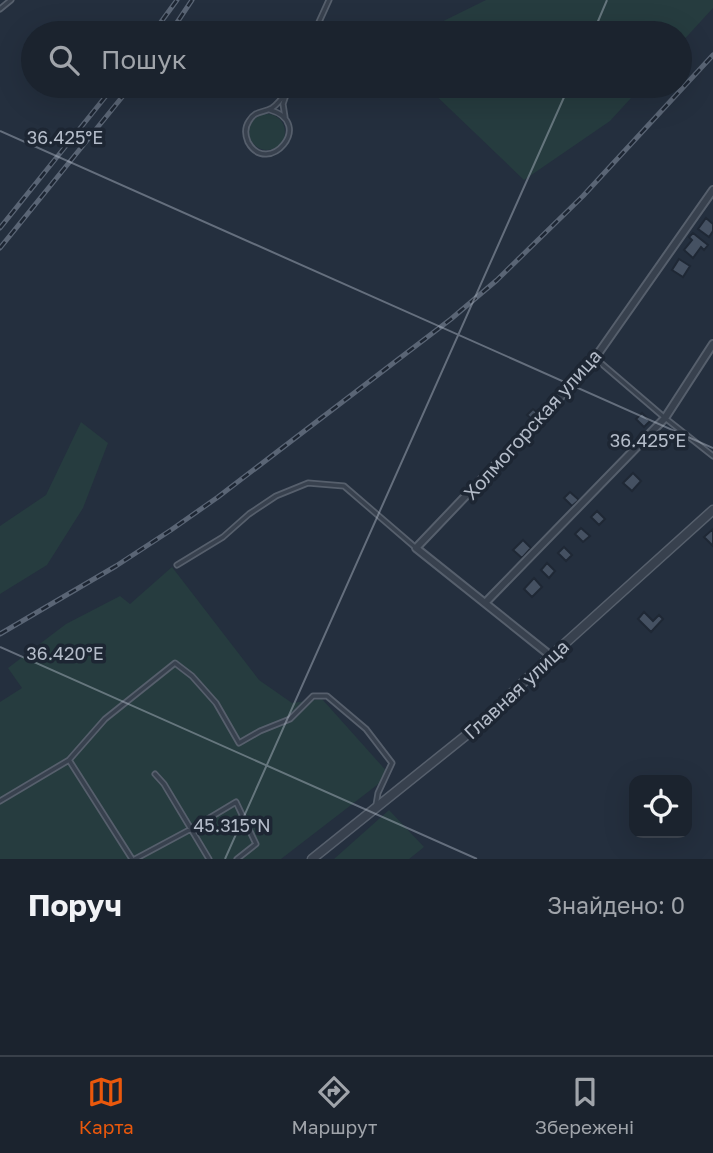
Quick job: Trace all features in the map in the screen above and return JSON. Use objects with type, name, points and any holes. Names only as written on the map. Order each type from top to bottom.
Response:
[{"type":"street","name":"Холмогорская улица","points":[[416,548],[581,375],[713,190]]},
{"type":"street","points":[[485,603],[665,418],[713,344]]},
{"type":"street","name":"Главная улица","points":[[312,859],[474,729],[713,510]]},
{"type":"street","points":[[416,548],[551,656]]},
{"type":"lane","points":[[0,9],[11,0]]},
{"type":"lane","points":[[319,21],[329,0]]},
{"type":"lane","points":[[270,110],[286,121],[289,127],[288,140],[278,151],[265,153],[253,148],[246,136],[247,123],[256,113],[270,110],[281,98]]},
{"type":"lane","points":[[285,98],[283,104],[286,121]]},
{"type":"lane","points":[[595,358],[713,456]]},
{"type":"lane","points":[[177,565],[223,537],[249,514],[276,496],[309,483],[344,486],[416,548]]},
{"type":"lane","points":[[0,801],[69,760],[106,719],[175,663],[192,676],[216,703],[239,743],[290,719],[313,696],[327,696],[366,729],[393,763],[378,793],[375,809]]},
{"type":"lane","points":[[69,760],[133,859],[236,802],[256,844],[237,859]]},
{"type":"lane","points":[[156,775],[209,859]]},
{"type":"green space","points":[[486,0],[713,0],[713,8],[692,31],[692,21],[443,21]]},
{"type":"green space","points":[[439,98],[631,98],[610,121],[524,180]]},
{"type":"green space","points":[[267,114],[280,119],[285,132],[280,145],[267,150],[254,145],[249,132],[254,119]]},
{"type":"green space","points":[[81,422],[108,443],[83,508],[47,565],[0,594],[0,526],[46,495]]},
{"type":"green space","points":[[172,567],[259,680],[292,703],[322,699],[390,775],[281,859],[0,859],[0,702],[22,688],[8,668],[66,624],[120,596],[130,604]]},
{"type":"green space","points":[[389,810],[424,847],[409,859],[334,859]]},
{"type":"building","points":[[706,218],[713,224],[709,237],[698,229]]},
{"type":"building","points":[[693,233],[708,245],[704,250],[701,247],[693,258],[684,250],[692,240],[689,237]]},
{"type":"building","points":[[679,259],[690,266],[683,277],[672,270]]},
{"type":"building","points":[[533,409],[538,413],[532,419],[527,415]]},
{"type":"building","points":[[642,413],[650,421],[644,427],[636,419]]},
{"type":"building","points":[[633,473],[641,481],[632,491],[623,483]]},
{"type":"building","points":[[570,492],[579,500],[572,506],[564,498]]},
{"type":"building","points":[[597,511],[605,519],[599,525],[591,517]]},
{"type":"building","points":[[581,528],[590,536],[583,542],[575,534]]},
{"type":"building","points":[[713,529],[713,546],[704,537]]},
{"type":"building","points":[[523,540],[531,548],[522,558],[513,550]]},
{"type":"building","points":[[564,547],[572,555],[566,561],[558,553]]},
{"type":"building","points":[[547,563],[555,571],[549,578],[541,570]]},
{"type":"building","points":[[534,578],[542,587],[532,597],[524,589]]},
{"type":"building","points":[[644,612],[653,621],[659,615],[663,619],[651,632],[638,619]]},
{"type":"railway","points":[[162,21],[177,0]]},
{"type":"railway","points":[[178,21],[192,0]]},
{"type":"railway","points":[[692,78],[713,55]]},
{"type":"railway","points":[[0,228],[104,98]]},
{"type":"railway","points":[[0,248],[121,98]]},
{"type":"railway","points":[[0,634],[116,566],[171,530],[451,319],[497,280],[583,196],[673,98]]}]
